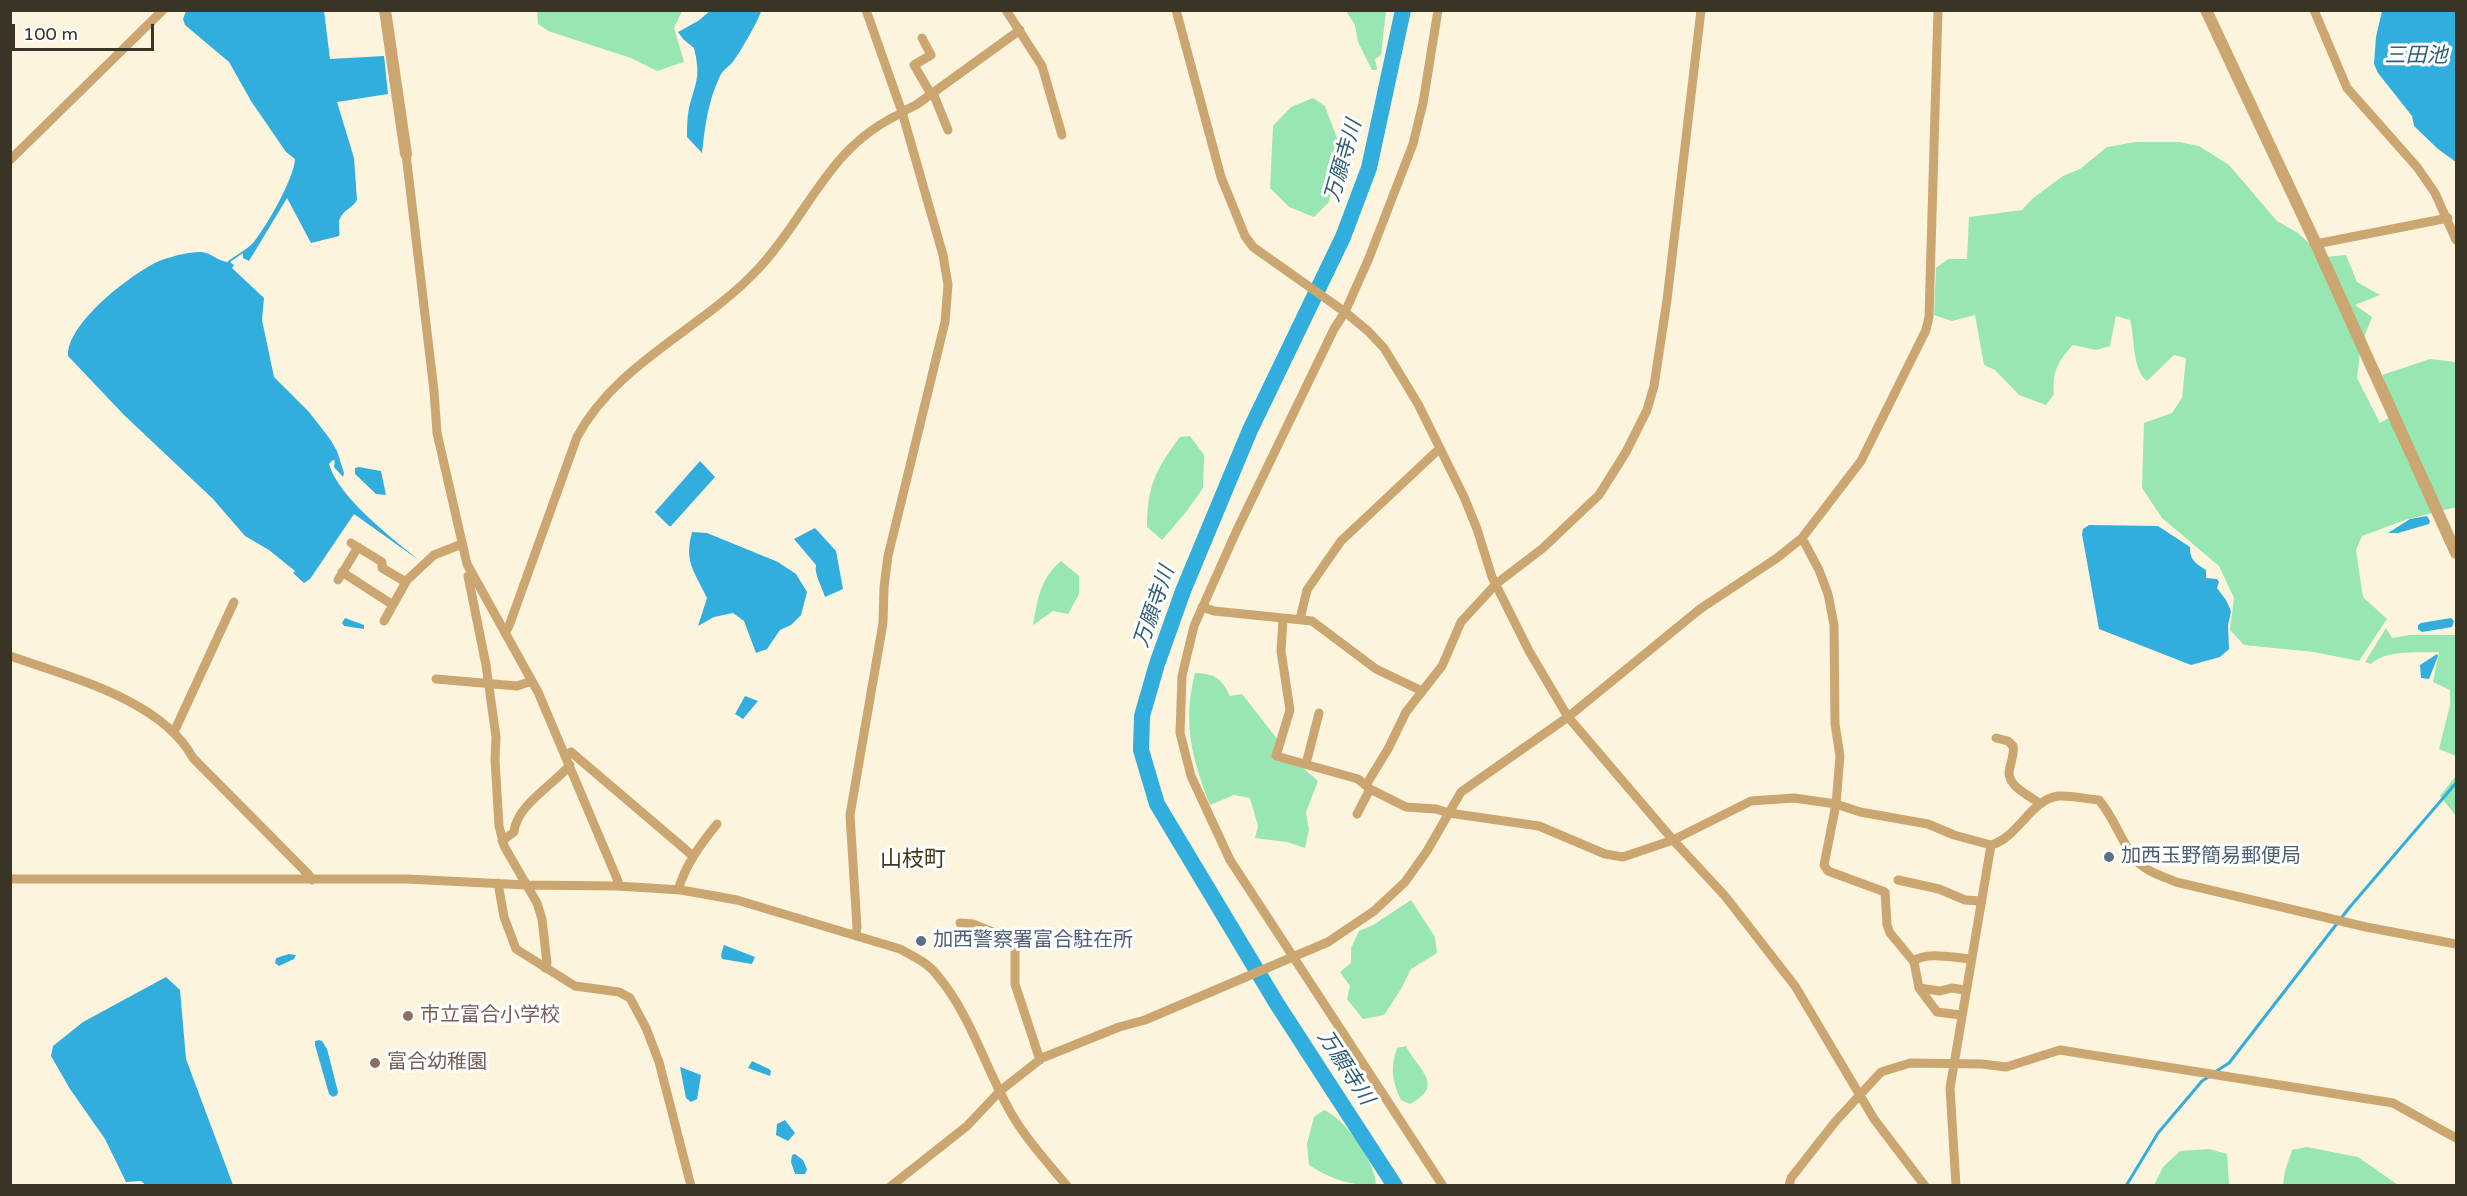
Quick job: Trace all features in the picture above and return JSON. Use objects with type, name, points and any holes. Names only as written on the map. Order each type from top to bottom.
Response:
[{"type":"street","points":[[10,160],[163,10]]},
{"type":"street","points":[[385,10],[406,154],[433,379],[437,433],[467,564],[532,681],[568,760],[618,881],[617,886]]},
{"type":"street","points":[[856,936],[850,815],[883,623],[888,556],[927,403],[947,303],[948,285],[942,255],[902,113],[866,10]]},
{"type":"street","points":[[1006,10],[1042,66],[1062,135]]},
{"type":"street","points":[[1176,10],[1221,177],[1245,236],[1253,246],[1368,331],[1384,348],[1406,383],[1477,528],[1496,584],[1528,651],[1568,717],[1672,840],[1725,896],[1795,986],[1860,1096],[1893,1146],[1925,1185]]},
{"type":"street","points":[[1438,10],[1413,144],[1369,258],[1194,626],[1182,676],[1180,733],[1185,757],[1210,820],[1230,860],[1443,1185]]},
{"type":"street","points":[[1357,814],[1406,711],[1442,666],[1461,622],[1496,584],[1543,548],[1599,495],[1626,452],[1647,410],[1654,386],[1667,300],[1701,10]]},
{"type":"street","points":[[891,1185],[967,1126],[1000,1091],[1040,1060],[1119,1027],[1145,1020],[1328,942],[1374,911],[1405,882],[1427,851],[1461,792],[1568,717],[1700,609],[1777,558],[1802,538],[1862,461],[1926,330],[1931,290],[1938,10]]},
{"type":"street","points":[[2206,10],[2457,553]]},
{"type":"street","points":[[2314,10],[2347,88],[2417,167],[2435,193],[2457,240]]},
{"type":"street","points":[[505,633],[576,437],[588,416],[632,372],[708,313],[758,270],[822,179],[869,130],[902,113],[1020,30]]},
{"type":"street","points":[[922,38],[931,55],[914,65],[932,93],[948,130]]},
{"type":"street","points":[[2316,244],[2448,218]]},
{"type":"street","points":[[1300,619],[1307,590],[1341,541],[1439,449]]},
{"type":"street","points":[[1802,538],[1819,570],[1828,594],[1834,625],[1835,724],[1840,756],[1836,804],[1824,865],[1828,871],[1885,892],[1887,926],[1913,961],[1918,988],[1937,1012],[1961,1015]]},
{"type":"street","points":[[384,621],[406,582],[434,555],[462,544]]},
{"type":"street","points":[[393,605],[340,576],[355,545],[382,562],[382,568],[406,582]]},
{"type":"street","points":[[471,573],[468,576],[496,737],[499,826],[502,841],[537,903],[542,919],[547,963],[545,968]]},
{"type":"street","points":[[174,732],[234,602]]},
{"type":"street","points":[[1202,607],[1214,611],[1312,621],[1376,669],[1422,691]]},
{"type":"street","points":[[1283,619],[1281,660],[1290,710],[1276,756],[1358,779],[1368,787],[1406,807],[1436,809],[1449,813],[1539,826],[1605,854],[1623,857],[1672,840],[1750,801],[1794,798],[1836,804],[1860,812],[1928,824],[1954,835],[1991,845],[2007,837],[2040,804],[2056,796],[2099,800],[2135,859],[2150,871],[2176,882],[2366,927],[2457,944]]},
{"type":"street","points":[[10,656],[83,682],[151,712],[174,732],[194,758],[312,880]]},
{"type":"street","points":[[436,678],[517,686],[532,681]]},
{"type":"street","points":[[1306,764],[1319,713]]},
{"type":"street","points":[[1996,738],[2008,741],[2013,746],[2009,774],[2011,780],[2018,789],[2040,804]]},
{"type":"street","points":[[502,841],[514,832],[515,821],[519,813],[557,780],[572,752],[693,855]]},
{"type":"street","points":[[678,890],[693,855],[717,824]]},
{"type":"street","points":[[1956,1185],[1950,1096],[1965,990],[1991,845]]},
{"type":"street","points":[[10,879],[407,879],[528,885],[617,886],[678,890],[737,900],[900,949],[923,962],[937,974],[961,1010],[1011,1113],[1066,1185]]},
{"type":"street","points":[[1899,880],[1939,889],[1965,900],[1981,902]]},
{"type":"street","points":[[498,883],[504,917],[516,949],[575,986],[619,992],[630,998],[646,1028],[659,1062],[691,1185]]},
{"type":"street","points":[[960,923],[973,924],[1015,941],[1015,984],[1040,1060]]},
{"type":"street","points":[[1913,961],[1917,958],[1932,956],[1971,959]]},
{"type":"street","points":[[1918,988],[1940,991],[1952,988],[1965,990]]},
{"type":"street","points":[[1789,1185],[1791,1178],[1835,1122],[1881,1072],[1893,1066],[1910,1063],[1954,1063],[2006,1068],[2060,1050],[2393,1103],[2457,1138]]},
{"type":"green space","points":[[537,10],[682,11],[674,28],[684,62],[657,71],[631,58],[548,31],[538,24]]},
{"type":"green space","points":[[1346,11],[1386,11],[1381,55],[1375,59],[1377,70],[1372,70],[1358,42],[1355,25]]},
{"type":"green space","points":[[1313,98],[1325,106],[1341,149],[1351,162],[1344,179],[1332,186],[1329,202],[1314,217],[1289,207],[1270,188],[1273,126],[1291,107]]},
{"type":"green space","points":[[2136,142],[2179,142],[2199,146],[2229,165],[2277,221],[2298,233],[2324,257],[2346,255],[2357,282],[2380,295],[2355,305],[2372,317],[2361,345],[2357,378],[2380,423],[2397,413],[2382,375],[2430,359],[2456,362],[2456,507],[2405,520],[2362,536],[2356,550],[2363,597],[2387,619],[2359,661],[2314,652],[2244,645],[2230,630],[2234,598],[2219,566],[2162,518],[2142,488],[2144,423],[2172,413],[2182,398],[2186,358],[2174,355],[2147,381],[2142,376],[2136,361],[2130,320],[2116,316],[2110,346],[2096,350],[2073,345],[2063,357],[2055,373],[2054,394],[2046,405],[2019,395],[1995,370],[1984,365],[1975,315],[1952,321],[1934,315],[1936,268],[1948,259],[1967,259],[1969,217],[2022,210],[2032,199],[2063,176],[2080,169],[2107,147]]},
{"type":"green space","points":[[1190,436],[1204,455],[1203,488],[1162,540],[1147,527],[1151,489],[1159,469],[1180,437]]},
{"type":"green space","points":[[1061,561],[1079,576],[1079,594],[1068,614],[1053,611],[1033,625],[1044,582]]},
{"type":"green space","points":[[2386,628],[2392,638],[2410,635],[2456,635],[2456,756],[2439,749],[2450,705],[2450,690],[2433,682],[2439,652],[2394,654],[2371,664],[2365,662]]},
{"type":"green space","points":[[1195,673],[1208,674],[1217,678],[1230,696],[1242,694],[1278,740],[1272,759],[1303,768],[1318,781],[1306,812],[1309,830],[1305,848],[1287,842],[1255,838],[1258,826],[1250,798],[1234,795],[1210,805],[1198,772],[1189,725],[1189,708]]},
{"type":"green space","points":[[2456,776],[2456,816],[2440,796]]},
{"type":"green space","points":[[1411,900],[1435,937],[1437,953],[1411,969],[1384,1015],[1363,1019],[1347,999],[1350,986],[1340,972],[1351,963],[1351,948],[1359,931],[1373,925]]},
{"type":"green space","points":[[1406,1046],[1422,1070],[1428,1084],[1421,1097],[1410,1104],[1401,1100],[1393,1074],[1393,1062],[1397,1048]]},
{"type":"green space","points":[[1324,1110],[1341,1122],[1358,1143],[1371,1166],[1376,1185],[1341,1181],[1309,1165],[1307,1144],[1314,1117]]},
{"type":"green space","points":[[2307,1147],[2358,1157],[2398,1185],[2283,1185],[2292,1150]]},
{"type":"green space","points":[[2209,1149],[2227,1154],[2229,1185],[2154,1185],[2163,1167],[2180,1151]]},
{"type":"water","points":[[186,11],[324,11],[330,59],[384,56],[388,94],[337,102],[354,158],[357,200],[340,218],[339,236],[311,243],[287,198],[249,261],[243,258],[243,253],[230,262],[234,265],[232,268],[264,298],[262,320],[274,377],[309,412],[330,439],[337,451],[344,473],[343,477],[334,467],[335,461],[333,460],[329,464],[334,477],[368,517],[420,561],[354,514],[310,579],[304,583],[293,573],[295,571],[269,550],[245,536],[213,499],[124,415],[68,356],[70,343],[89,315],[117,289],[145,268],[167,258],[197,252],[227,262],[247,248],[265,226],[290,178],[295,159],[286,152],[251,101],[229,62],[185,25],[183,19]]},
{"type":"water","points":[[710,11],[761,11],[744,45],[721,74],[716,85],[704,133],[702,153],[687,137],[688,111],[697,79],[696,58],[694,48],[678,32]]},
{"type":"water","name":"三田池","points":[[2382,11],[2456,11],[2456,162],[2438,149],[2414,126],[2412,116],[2378,73],[2374,64],[2376,37]]},
{"type":"water","points":[[700,461],[715,477],[669,526],[655,512]]},
{"type":"water","points":[[355,468],[381,471],[386,495],[376,494],[355,474]]},
{"type":"water","points":[[2427,516],[2429,524],[2398,533],[2388,533],[2410,519]]},
{"type":"water","points":[[2089,525],[2158,526],[2190,547],[2194,561],[2206,570],[2206,578],[2217,579],[2219,582],[2217,588],[2231,611],[2228,625],[2229,649],[2220,657],[2191,665],[2099,629],[2082,534],[2083,529]]},
{"type":"water","points":[[815,528],[836,551],[843,589],[825,597],[817,576],[816,565],[794,539]]},
{"type":"water","points":[[692,532],[707,533],[778,562],[796,574],[807,592],[801,615],[791,625],[780,630],[767,649],[756,653],[744,621],[733,613],[714,617],[698,626],[707,598],[694,573],[690,559]]},
{"type":"water","points":[[345,618],[364,625],[364,629],[344,626],[342,623]]},
{"type":"water","points":[[2451,618],[2454,621],[2452,627],[2422,632],[2418,629],[2421,623]]},
{"type":"water","points":[[2437,654],[2429,679],[2421,678],[2420,665]]},
{"type":"water","points":[[745,696],[758,701],[743,719],[735,714]]},
{"type":"water","points":[[724,945],[755,957],[752,964],[722,959]]},
{"type":"water","points":[[289,954],[296,955],[294,959],[279,966],[275,963],[276,958]]},
{"type":"water","points":[[166,977],[180,990],[186,1059],[233,1185],[147,1186],[141,1181],[126,1182],[105,1139],[70,1089],[51,1056],[53,1046],[83,1022]]},
{"type":"water","points":[[319,1040],[327,1049],[338,1092],[333,1097],[329,1094],[315,1045],[315,1041]]},
{"type":"water","points":[[752,1061],[769,1069],[770,1076],[748,1068]]},
{"type":"water","points":[[680,1067],[701,1075],[697,1099],[691,1102],[686,1098]]},
{"type":"water","points":[[785,1120],[795,1133],[788,1141],[776,1135],[777,1124]]},
{"type":"water","points":[[795,1154],[803,1160],[807,1169],[805,1174],[795,1174],[791,1162],[792,1155]]},
{"type":"waterway","name":"万願寺川","points":[[1395,1186],[1277,1004],[1157,804],[1141,750],[1142,716],[1157,664],[1183,591],[1250,430],[1343,237],[1369,168],[1403,10]]},
{"type":"waterway","points":[[2215,1072],[2229,1063],[2349,908],[2456,783]]},
{"type":"waterway","points":[[2126,1186],[2158,1133],[2202,1081],[2210,1076]]},
{"type":"place","name":"加西玉野簡易郵便局","points":[[2109,857]]},
{"type":"place","name":"加西警察署富合駐在所","points":[[921,941]]},
{"type":"place","name":"市立富合小学校","points":[[408,1016]]},
{"type":"place","name":"富合幼稚園","points":[[375,1063]]},
{"type":"district","name":"山枝町","points":[[913,860]]}]
